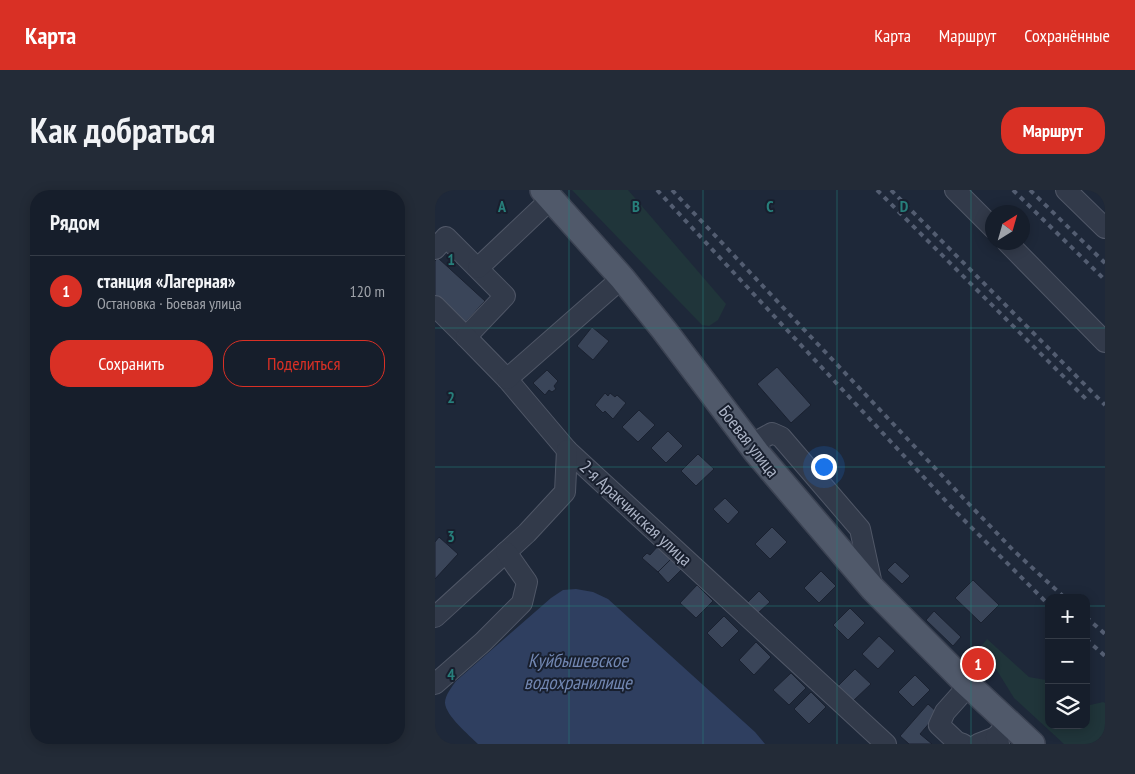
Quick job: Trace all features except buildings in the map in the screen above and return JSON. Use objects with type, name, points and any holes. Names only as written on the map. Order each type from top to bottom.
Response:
[{"type":"main road","name":"Боевая улица","points":[[547,194],[622,278],[665,330],[757,453],[873,589],[969,685],[995,737],[1033,744]]},
{"type":"street","points":[[955,190],[985,220]]},
{"type":"street","points":[[1066,190],[1105,228]]},
{"type":"street","points":[[478,268],[547,194]]},
{"type":"street","points":[[435,249],[446,238],[505,296],[466,337]]},
{"type":"street","points":[[1015,250],[1105,342]]},
{"type":"street","points":[[507,379],[622,278]]},
{"type":"street","name":"2-я Аракчинская улица","points":[[435,306],[507,379],[567,450],[886,744]]},
{"type":"street","points":[[435,616],[527,532],[565,492],[567,450]]},
{"type":"street","points":[[435,684],[483,642],[522,603],[527,582],[506,552]]},
{"type":"street","points":[[963,744],[957,742],[939,725],[945,712],[969,685]]},
{"type":"green space","points":[[572,190],[628,190],[726,304],[718,320],[709,326],[702,325]]},
{"type":"green space","points":[[987,639],[1029,677],[1045,680],[1045,727],[1014,698],[993,664],[978,650]]},
{"type":"green space","points":[[1105,703],[1105,744],[1064,744],[1048,729],[1090,729],[1090,705]]},
{"type":"water","name":"Куйбышевское водохранилище","points":[[576,589],[593,592],[608,599],[755,732],[765,744],[478,744],[449,714],[445,703],[449,691],[456,681],[551,598],[563,590]]},
{"type":"railway","points":[[657,190],[957,513],[1045,601]]},
{"type":"railway","points":[[672,190],[1013,550],[1061,594]]},
{"type":"railway","points":[[877,190],[1088,401]]},
{"type":"railway","points":[[891,190],[1105,405]]},
{"type":"railway","points":[[1013,190],[1105,280]]},
{"type":"railway","points":[[1030,190],[1105,263]]},
{"type":"railway","points":[[1090,621],[1105,634]]},
{"type":"railway","points":[[1090,643],[1105,656]]},
{"type":"place","name":"станция «Лагерная»","points":[[978,664]]}]
